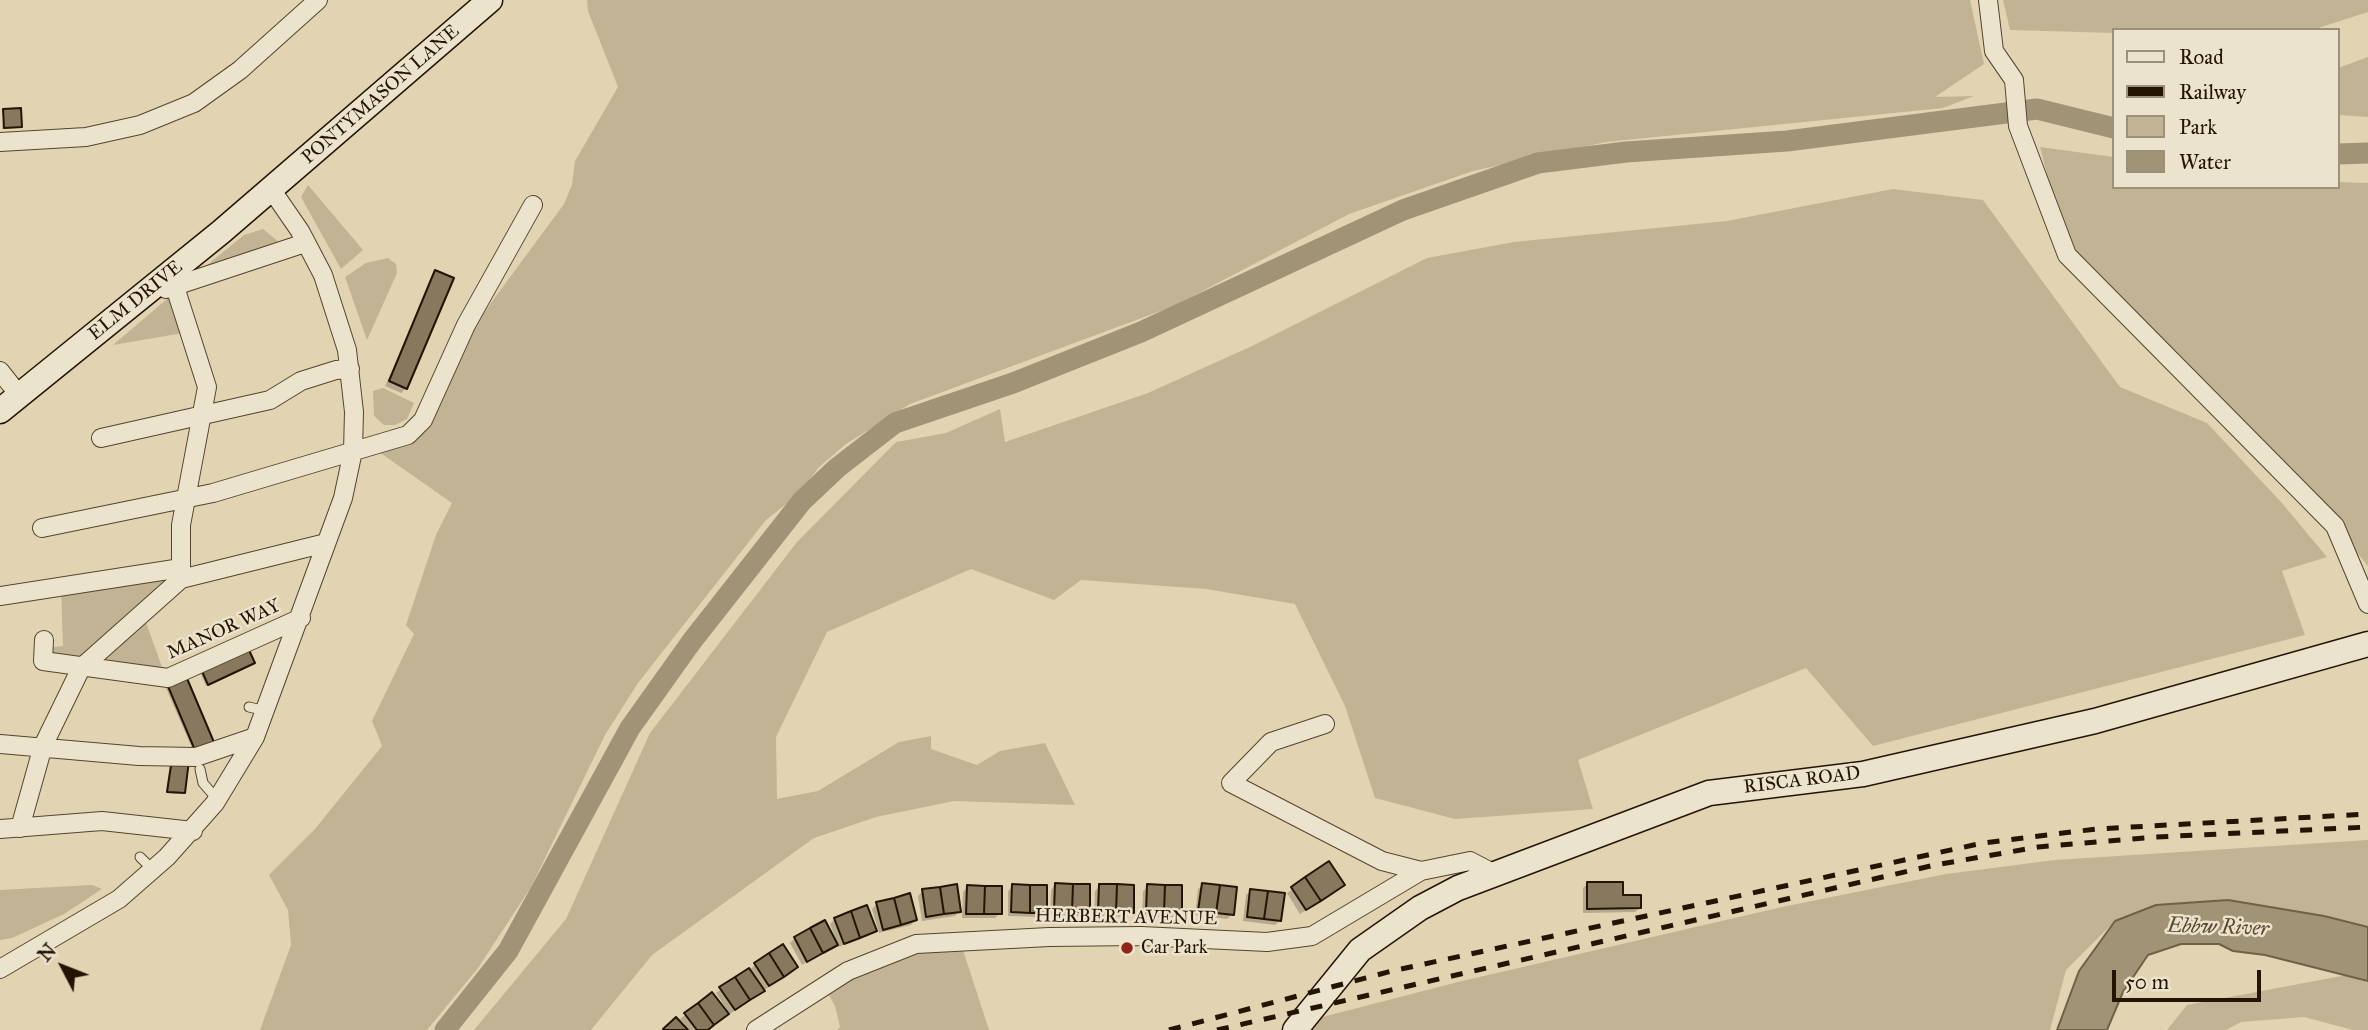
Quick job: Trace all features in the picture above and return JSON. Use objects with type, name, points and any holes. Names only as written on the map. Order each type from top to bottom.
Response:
[{"type":"main road","name":"PONTYMASON LANE","points":[[271,189],[489,0]]},
{"type":"main road","name":"ELM DRIVE","points":[[0,411],[271,189]]},
{"type":"main road","name":"RISCA ROAD","points":[[1295,1030],[1339,973],[1386,929],[1458,888],[1709,793],[1874,772],[2095,721],[2368,644]]},
{"type":"street","points":[[0,142],[86,137],[140,125],[194,103],[240,70],[318,0]]},
{"type":"street","points":[[1988,0],[1994,51],[2014,80],[2018,127],[2067,255],[2335,526],[2368,604]]},
{"type":"street","name":"MANOR WAY","points":[[0,969],[101,912],[153,870],[193,831],[217,799],[255,737],[257,709],[301,618],[343,498],[353,450],[350,369],[332,294],[300,231],[271,189]]},
{"type":"street","points":[[42,528],[184,499],[408,435],[423,420],[466,325],[533,205]]},
{"type":"street","points":[[146,293],[175,287],[305,243]]},
{"type":"street","points":[[20,828],[43,746],[81,668],[181,573],[184,499],[207,387],[175,287]]},
{"type":"street","points":[[101,438],[270,400],[301,381],[336,370],[350,369]]},
{"type":"street","points":[[0,371],[19,395]]},
{"type":"street","points":[[0,596],[181,573],[326,543]]},
{"type":"street","name":"MANOR WAY","points":[[44,640],[43,661],[169,678],[301,618]]},
{"type":"street","points":[[1325,724],[1270,741],[1231,783],[1382,861],[1421,871]]},
{"type":"street","points":[[0,744],[139,756],[196,757],[255,737]]},
{"type":"street","points":[[0,830],[102,821],[193,831]]},
{"type":"street","name":"HERBERT AVENUE","points":[[756,1030],[848,971],[916,944],[1049,937],[1141,936],[1267,942],[1312,936],[1421,871],[1470,861],[1495,874]]},
{"type":"lane","points":[[200,769],[202,783],[217,799]]},
{"type":"lane","points":[[140,857],[153,870]]},
{"type":"green space","points":[[587,0],[1970,0],[1984,64],[1935,97],[1974,96],[1943,108],[1606,142],[1473,171],[1349,214],[1174,306],[910,404],[846,444],[819,467],[800,493],[766,520],[638,683],[605,735],[531,887],[478,968],[427,1030],[260,1030],[291,945],[288,910],[269,875],[315,829],[382,746],[372,721],[414,634],[406,625],[436,535],[452,503],[379,452],[406,446],[428,429],[471,330],[564,204],[572,185],[575,161],[618,87],[588,11]]},
{"type":"green space","points":[[2003,0],[2368,0],[2368,12],[2318,28],[2112,28],[2112,33],[2010,30]]},
{"type":"green space","points":[[2368,57],[2368,117],[2340,115],[2340,67]]},
{"type":"green space","points":[[2040,147],[2112,157],[2112,189],[2340,189],[2340,182],[2368,183],[2368,566],[2335,526],[2068,257]]},
{"type":"green space","points":[[308,185],[363,250],[341,269],[301,197]]},
{"type":"green space","points":[[1893,189],[1983,200],[2120,387],[2207,423],[2281,502],[2327,557],[2282,571],[2305,635],[1873,746],[1806,668],[1578,760],[1593,809],[1455,819],[1375,798],[1345,706],[1295,604],[1206,589],[1081,580],[1054,600],[971,569],[827,632],[776,737],[777,799],[818,791],[899,742],[931,736],[931,749],[977,765],[1000,751],[1045,743],[1075,805],[954,801],[876,817],[814,838],[652,955],[591,1030],[474,1030],[566,919],[650,733],[797,542],[896,442],[946,433],[1000,409],[1005,442],[1148,393],[1252,346],[1427,258],[1514,242],[1727,221]]},
{"type":"green space","points":[[263,229],[280,243],[190,279],[244,235]]},
{"type":"green space","points":[[388,258],[396,264],[397,273],[367,340],[345,277],[366,263]]},
{"type":"green space","points":[[174,293],[183,333],[113,345]]},
{"type":"green space","points":[[383,388],[414,403],[407,419],[395,425],[384,425],[374,416],[373,391]]},
{"type":"green space","points":[[181,568],[143,614],[166,678],[43,661],[44,648],[63,646],[61,587]]},
{"type":"green space","points":[[2368,840],[2368,927],[2324,916],[2115,921],[2066,970],[2050,1030],[1300,1030],[1303,1022],[1458,982],[1782,907],[1946,874],[2055,860]]},
{"type":"green space","points":[[92,885],[102,889],[64,914],[12,938],[0,940],[0,890]]},
{"type":"green space","points":[[963,950],[989,1030],[837,1030],[840,1027],[835,1006],[826,990],[884,963],[926,952]]},
{"type":"green space","points":[[2368,971],[2368,1030],[2353,1030],[2304,1017],[2241,1022],[2226,1030],[2167,1030],[2187,1005]]},
{"type":"water","name":"Ebbw River","points":[[2228,900],[2324,916],[2368,927],[2368,981],[2265,955],[2233,951],[2219,944],[2181,944],[2148,955],[2123,992],[2107,1030],[2057,1030],[2079,971],[2115,921],[2156,905]]},
{"type":"building","points":[[21,108],[22,127],[4,128],[3,109]]},
{"type":"building","points":[[435,270],[454,278],[407,389],[389,381]]},
{"type":"building","points":[[248,648],[255,663],[208,685],[201,669]]},
{"type":"building","points":[[186,676],[216,747],[197,755],[167,684]]},
{"type":"building","points":[[172,759],[189,760],[185,793],[167,792]]},
{"type":"building","points":[[1329,861],[1345,885],[1321,901],[1305,877]]},
{"type":"building","points":[[1305,877],[1321,901],[1306,910],[1291,887]]},
{"type":"building","points":[[1587,882],[1623,882],[1623,895],[1641,895],[1641,908],[1587,909]]},
{"type":"building","points":[[1055,883],[1073,884],[1072,912],[1054,911]]},
{"type":"building","points":[[1202,883],[1220,885],[1216,913],[1198,911]]},
{"type":"building","points":[[957,884],[961,912],[944,914],[940,887]]},
{"type":"building","points":[[1012,884],[1030,885],[1030,913],[1011,912]]},
{"type":"building","points":[[1073,884],[1090,884],[1090,912],[1072,912]]},
{"type":"building","points":[[1099,884],[1117,884],[1116,913],[1098,912]]},
{"type":"building","points":[[1117,884],[1134,885],[1134,913],[1116,913]]},
{"type":"building","points":[[1147,884],[1165,885],[1164,913],[1146,913]]},
{"type":"building","points":[[967,885],[985,886],[984,914],[966,914]]},
{"type":"building","points":[[1030,885],[1047,885],[1047,913],[1030,913]]},
{"type":"building","points":[[1165,885],[1182,885],[1182,913],[1164,913]]},
{"type":"building","points":[[1220,885],[1237,887],[1234,915],[1216,913]]},
{"type":"building","points":[[985,886],[1002,886],[1002,914],[984,914]]},
{"type":"building","points":[[940,887],[944,914],[926,917],[922,889]]},
{"type":"building","points":[[1250,889],[1268,891],[1264,919],[1247,917]]},
{"type":"building","points":[[1268,891],[1285,893],[1281,921],[1264,919]]},
{"type":"building","points":[[910,893],[917,920],[901,925],[894,898]]},
{"type":"building","points":[[894,898],[901,925],[883,930],[876,902]]},
{"type":"building","points":[[867,905],[877,931],[860,938],[851,911]]},
{"type":"building","points":[[851,911],[860,938],[844,944],[834,918]]},
{"type":"building","points":[[825,920],[838,945],[823,953],[810,928]]},
{"type":"building","points":[[810,928],[823,953],[807,962],[794,937]]},
{"type":"building","points":[[783,944],[798,967],[784,977],[769,953]]},
{"type":"building","points":[[769,953],[784,977],[769,986],[754,963]]},
{"type":"building","points":[[749,968],[765,991],[750,1000],[735,977]]},
{"type":"building","points":[[735,977],[750,1000],[735,1010],[719,987]]},
{"type":"building","points":[[712,992],[729,1014],[714,1025],[698,1003]]},
{"type":"building","points":[[698,1003],[714,1025],[708,1030],[697,1030],[684,1013]]},
{"type":"building","points":[[676,1017],[688,1030],[663,1029]]},
{"type":"waterway","points":[[445,1030],[508,951],[630,728],[692,641],[802,501],[837,468],[895,423],[1013,383],[1141,332],[1403,210],[1538,163],[1626,152],[1787,141],[2037,109],[2112,128]]},
{"type":"waterway","points":[[2340,154],[2368,153]]},
{"type":"railway","points":[[1169,1030],[1392,971],[1983,843],[2096,829],[2368,814]]},
{"type":"railway","points":[[1217,1030],[1935,865],[2038,847],[2156,837],[2368,827]]},
{"type":"place","name":"Car Park","points":[[1127,948]]}]
